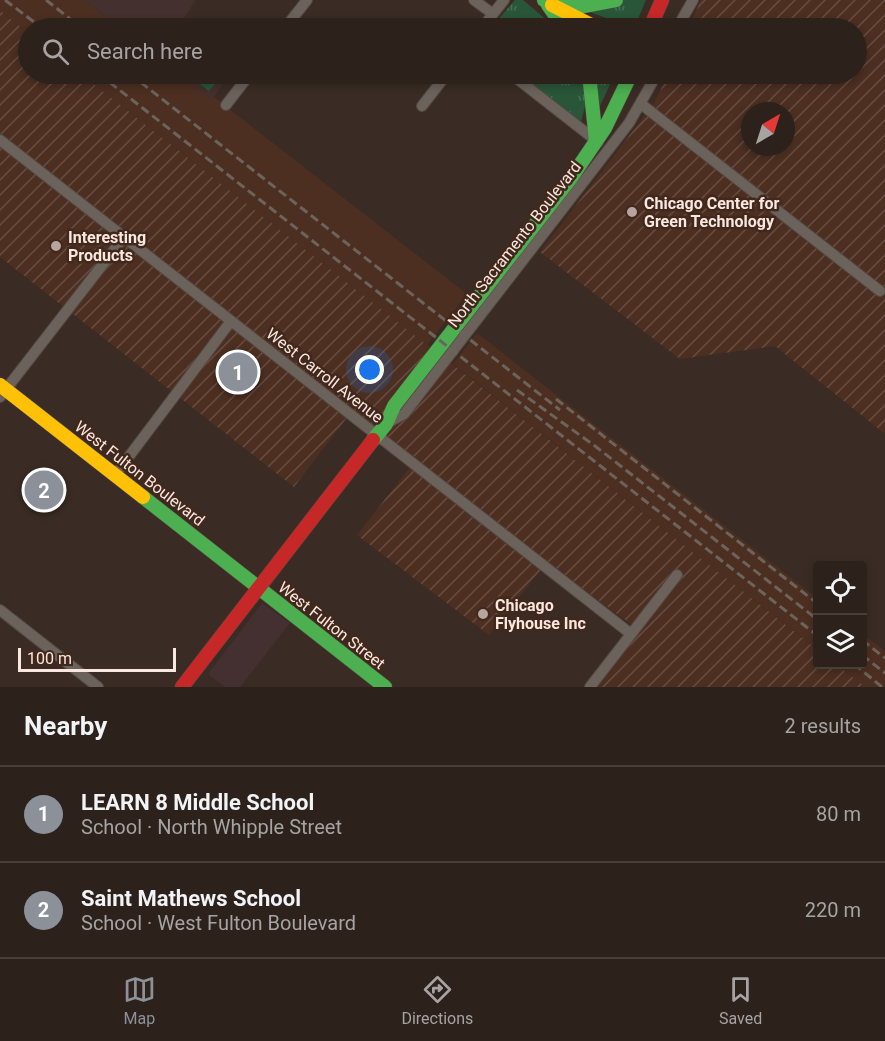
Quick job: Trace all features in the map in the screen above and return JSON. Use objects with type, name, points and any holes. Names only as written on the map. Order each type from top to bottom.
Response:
[{"type":"street","points":[[293,18],[307,0]]},
{"type":"street","points":[[474,0],[493,14]]},
{"type":"street","points":[[490,18],[504,0]]},
{"type":"street","points":[[544,0],[584,6],[616,0]]},
{"type":"street","points":[[544,0],[557,18]]},
{"type":"street","points":[[544,0],[578,18]]},
{"type":"street","points":[[654,18],[662,0]]},
{"type":"street","points":[[683,18],[693,0]]},
{"type":"street","points":[[226,105],[242,84]]},
{"type":"street","points":[[422,106],[439,84]]},
{"type":"street","points":[[524,84],[608,150]]},
{"type":"street","points":[[591,84],[592,117],[596,141]]},
{"type":"street","name":"North Sacramento Boulevard","points":[[182,687],[381,430],[394,406],[564,187],[596,141],[626,84]]},
{"type":"street","name":"North Sacramento Boulevard","points":[[381,430],[404,414],[608,150],[641,104],[652,84]]},
{"type":"street","points":[[641,104],[880,291]]},
{"type":"street","name":"West Carroll Avenue","points":[[0,140],[231,321],[381,430],[631,634]]},
{"type":"street","points":[[2,390],[124,237]]},
{"type":"street","points":[[115,475],[231,321]]},
{"type":"street","name":"West Fulton Boulevard","points":[[2,390],[259,588]]},
{"type":"street","points":[[590,687],[677,575]]},
{"type":"street","name":"West Fulton Street","points":[[259,588],[385,687]]},
{"type":"street","points":[[0,610],[98,687]]},
{"type":"shaded area","points":[[0,0],[84,0],[107,18],[18,18],[18,25],[0,10]]},
{"type":"shaded area","points":[[84,0],[196,0],[184,18],[107,18]]},
{"type":"shaded area","points":[[701,0],[885,0],[885,434],[775,346],[680,359],[540,252],[655,102],[663,84],[867,84],[867,18],[693,18]]},
{"type":"shaded area","points":[[0,10],[18,25],[18,84],[94,84],[813,646],[813,669],[842,669],[866,687],[597,687],[640,631],[547,562],[489,635],[357,535],[415,461],[352,411],[294,487],[0,257]]},
{"type":"shaded area","points":[[94,84],[191,84],[211,99],[214,97],[467,294],[427,345]]},
{"type":"shaded area","points":[[191,84],[223,84],[211,100]]},
{"type":"shaded area","points":[[477,333],[813,595],[813,646],[453,364]]},
{"type":"shaded area","points":[[262,603],[290,623],[240,687],[225,687],[208,674]]},
{"type":"shaded area","points":[[867,637],[885,651],[885,687],[866,687],[842,669],[867,669]]},
{"type":"green space","points":[[515,0],[523,0],[544,18],[500,18]]},
{"type":"green space","points":[[624,0],[646,0],[638,18],[606,18],[587,11],[618,4]]},
{"type":"green space","points":[[200,84],[215,84],[209,91]]},
{"type":"green space","points":[[532,84],[584,84],[587,98],[581,122]]},
{"type":"green space","points":[[596,84],[610,84],[600,106]]},
{"type":"railway","points":[[5,0],[29,18]]},
{"type":"railway","points":[[46,0],[69,18]]},
{"type":"railway","points":[[112,84],[813,632]]},
{"type":"railway","points":[[143,84],[560,410]]},
{"type":"railway","points":[[517,390],[595,446],[813,616]]},
{"type":"railway","points":[[556,399],[813,600]]},
{"type":"railway","points":[[867,644],[885,658]]},
{"type":"railway","points":[[867,659],[885,673]]},
{"type":"railway","points":[[860,669],[882,687]]},
{"type":"traffic: fast","points":[[544,0],[584,6],[616,0]]},
{"type":"traffic: fast","points":[[548,5],[557,18]]},
{"type":"traffic: fast","points":[[590,84],[596,141]]},
{"type":"traffic: fast","points":[[373,440],[386,424],[394,406],[571,178],[605,128],[626,84]]},
{"type":"traffic: fast","points":[[143,497],[385,687]]},
{"type":"traffic: slow","points":[[552,5],[577,18]]},
{"type":"traffic: slow","points":[[0,385],[143,497]]},
{"type":"traffic: jam","points":[[654,18],[662,0]]},
{"type":"traffic: jam","points":[[182,687],[373,440]]},
{"type":"place","name":"Chicago Center for Green Technology","points":[[632,212]]},
{"type":"place","name":"Interesting Products","points":[[56,246]]},
{"type":"place","name":"LEARN 8 Middle School","points":[[238,372]]},
{"type":"place","name":"Saint Mathews School","points":[[44,490]]},
{"type":"place","name":"Chicago Flyhouse Inc","points":[[483,614]]}]
